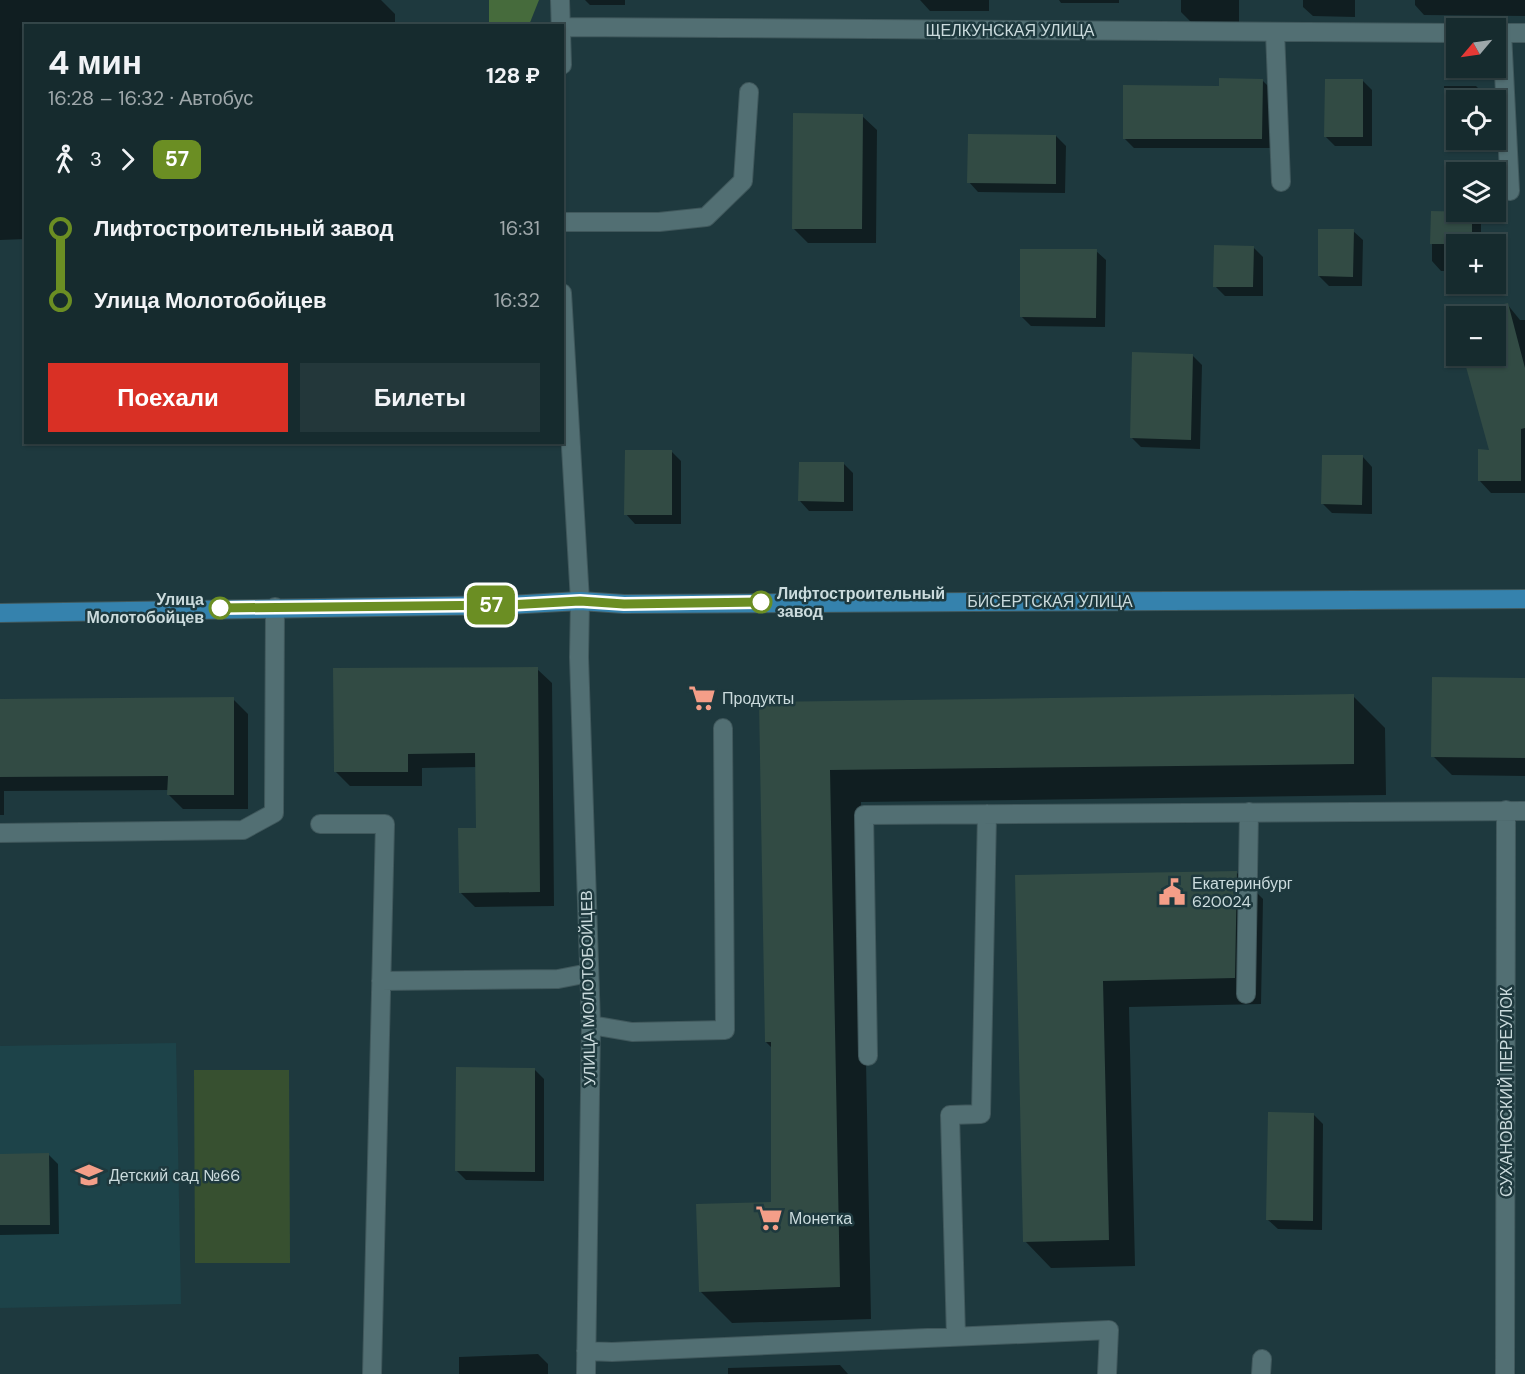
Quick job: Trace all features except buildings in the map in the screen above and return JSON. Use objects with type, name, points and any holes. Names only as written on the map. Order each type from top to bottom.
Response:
[{"type":"main road","name":"БИСЕРТСКАЯ УЛИЦА","points":[[0,613],[506,605],[580,601],[624,604],[1525,599]]},
{"type":"street","points":[[560,0],[563,24]]},
{"type":"street","name":"ЩЕЛКУНСКАЯ УЛИЦА","points":[[564,27],[1446,33]]},
{"type":"street","points":[[1275,32],[1281,182]]},
{"type":"street","points":[[1506,33],[1525,33]]},
{"type":"street","points":[[1502,78],[1510,190]]},
{"type":"street","points":[[564,222],[659,222],[706,217],[743,181],[749,92]]},
{"type":"street","name":"УЛИЦА МОЛОТОБОЙЦЕВ","points":[[564,330],[580,601],[591,1025],[586,1374]]},
{"type":"street","points":[[0,833],[243,830],[274,813],[275,607]]},
{"type":"street","points":[[591,1025],[632,1032],[725,1030],[723,728]]},
{"type":"street","name":"СУХАНОВСКИЙ ПЕРЕУЛОК","points":[[1505,1374],[1506,810]]},
{"type":"street","points":[[868,1056],[864,815],[1525,811]]},
{"type":"street","points":[[1246,994],[1249,812]]},
{"type":"street","points":[[956,1337],[950,1115],[981,1114],[987,814]]},
{"type":"street","points":[[320,824],[385,824],[372,1374]]},
{"type":"street","points":[[381,981],[558,979],[589,974]]},
{"type":"street","points":[[586,1351],[612,1352],[1109,1330],[1107,1374]]},
{"type":"shaded area","name":"Детский сад №66","points":[[176,1043],[181,1304],[0,1308],[0,1046]]},
{"type":"green space","points":[[489,0],[539,0],[529,24],[489,24]]},
{"type":"green space","points":[[194,1070],[289,1070],[290,1263],[195,1263]]},
{"type":"bus line","name":"57","points":[[220,608],[506,605],[580,601],[624,604],[761,602]]},
{"type":"place","name":"Лифтостроительный завод","points":[[761,602]]},
{"type":"place","name":"Улица Молотобойцев","points":[[220,608]]},
{"type":"place","name":"Продукты","points":[[702,698]]},
{"type":"place","name":"Екатеринбург 620024","points":[[1172,892]]},
{"type":"place","name":"Детский сад №66","points":[[89,1175]]},
{"type":"place","name":"Монетка","points":[[769,1218]]}]
